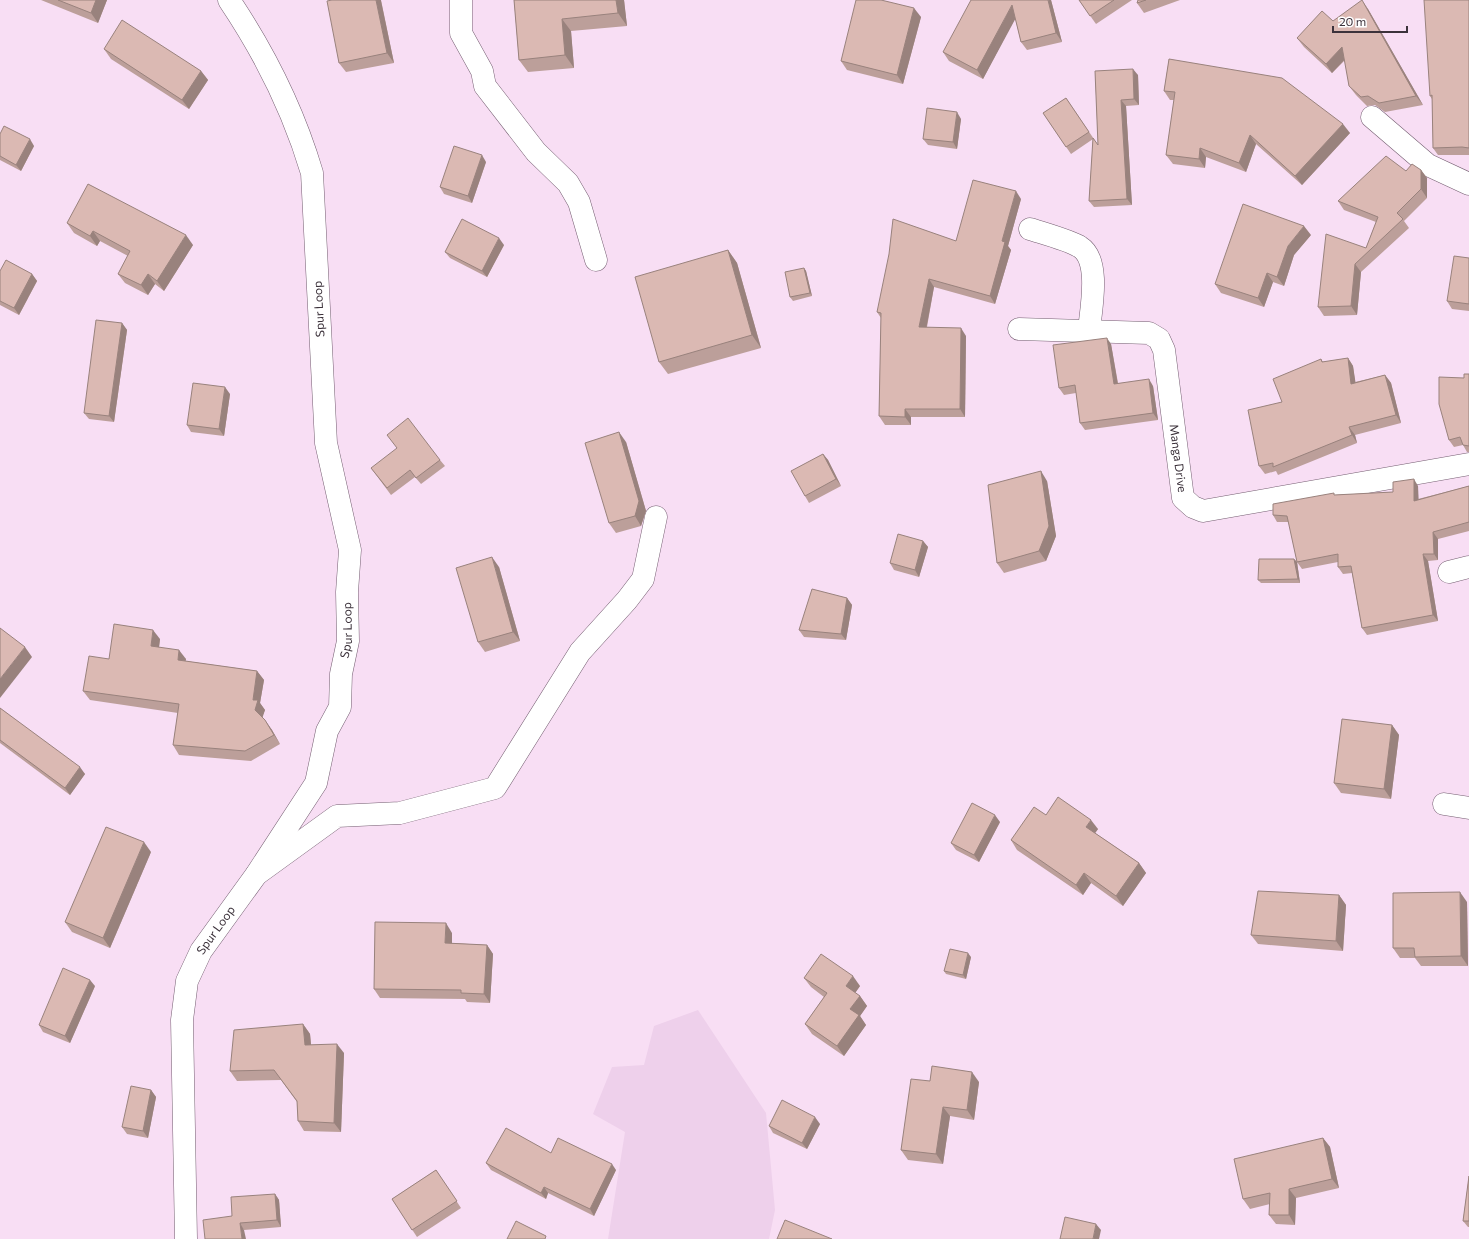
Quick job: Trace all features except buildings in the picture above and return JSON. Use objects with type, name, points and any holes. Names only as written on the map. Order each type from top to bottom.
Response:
[{"type":"street","name":"Spur Loop","points":[[186,1239],[182,1020],[187,981],[201,951],[256,875],[316,783],[327,731],[340,707],[341,674],[348,641],[347,592],[350,550],[326,443],[312,173],[300,133],[285,99],[260,49],[229,0]]},
{"type":"street","points":[[461,0],[461,33],[482,71],[485,86],[536,152],[568,183],[579,202],[586,220],[596,260]]},
{"type":"street","points":[[1372,117],[1428,165],[1469,184]]},
{"type":"street","points":[[1030,229],[1081,247],[1093,266],[1093,294],[1089,330]]},
{"type":"street","name":"Manga Drive","points":[[1019,329],[1150,333],[1160,339],[1164,350],[1182,498],[1193,507],[1204,511],[1469,464]]},
{"type":"street","points":[[256,875],[337,816],[400,813],[496,788],[580,652],[628,600],[643,579],[656,517]]},
{"type":"street","points":[[1444,804],[1469,808]]},
{"type":"shaded area","points":[[698,1010],[766,1113],[775,1210],[769,1239],[608,1239],[625,1132],[593,1114],[612,1067],[644,1065],[654,1026]]}]
